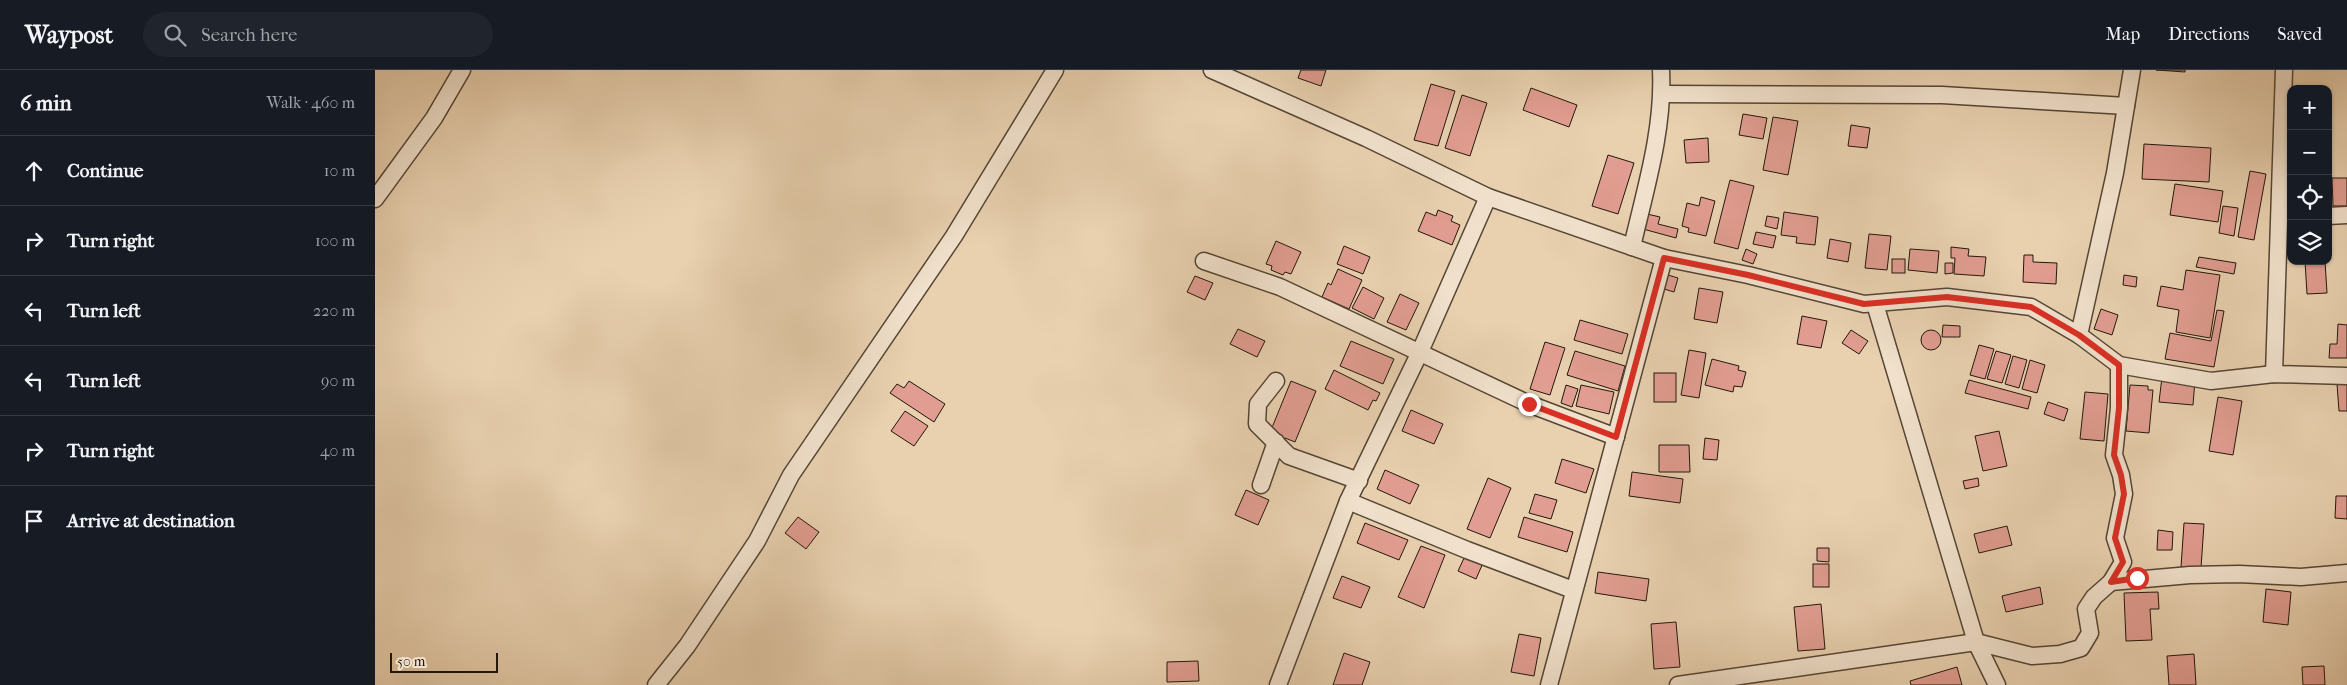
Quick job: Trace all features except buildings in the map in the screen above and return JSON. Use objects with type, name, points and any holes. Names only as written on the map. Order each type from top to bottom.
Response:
[{"type":"street","points":[[375,199],[434,118],[462,70]]},
{"type":"street","points":[[656,685],[687,646],[757,542],[791,475],[954,236],[1055,70]]},
{"type":"street","points":[[1212,70],[1367,138],[1488,197],[1664,258],[1748,275],[1864,304],[1947,297],[2031,307],[2079,335],[2119,365],[2211,381],[2274,374],[2347,376]]},
{"type":"street","points":[[1632,247],[1655,145],[1662,94],[1661,70]]},
{"type":"street","points":[[2079,335],[2115,173],[2131,70]]},
{"type":"street","points":[[2274,374],[2285,217],[2284,70]]},
{"type":"street","points":[[1662,94],[1942,95],[2126,106]]},
{"type":"street","points":[[1278,685],[1348,501],[1419,354],[1488,197]]},
{"type":"street","points":[[2332,216],[2347,215]]},
{"type":"street","points":[[1549,685],[1573,590],[1664,258]]},
{"type":"street","points":[[1204,261],[1279,288],[1529,404],[1616,437]]},
{"type":"street","points":[[1875,304],[1976,642],[1997,685]]},
{"type":"street","points":[[1677,685],[1976,642],[2032,656],[2060,654],[2081,648],[2090,633],[2086,609],[2093,598],[2111,582],[2123,562],[2115,538],[2124,494],[2121,475],[2114,455],[2119,408],[2119,365]]},
{"type":"street","points":[[1277,380],[1258,404],[1257,424],[1289,456],[1359,481]]},
{"type":"street","points":[[1261,485],[1275,442]]},
{"type":"street","points":[[1348,501],[1467,550],[1573,590]]},
{"type":"street","points":[[2111,582],[2190,575],[2239,574],[2301,577],[2347,573]]},
{"type":"route","points":[[1529,404],[1616,437],[1664,258],[1748,275],[1864,304],[1947,297],[2031,307],[2079,335],[2119,365],[2119,408],[2114,455],[2121,475],[2124,494],[2115,538],[2123,562],[2111,582],[2137,578]]}]
